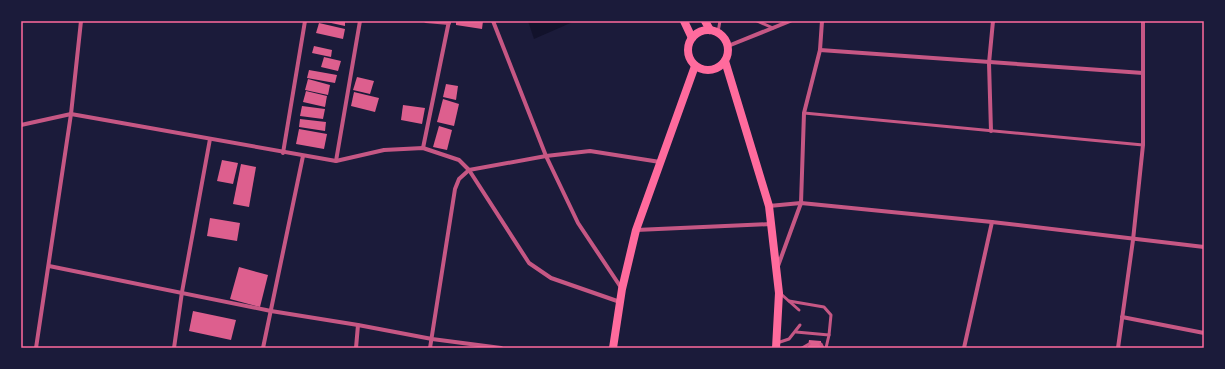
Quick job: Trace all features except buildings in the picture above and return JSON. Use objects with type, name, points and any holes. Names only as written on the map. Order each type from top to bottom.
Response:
[{"type":"main road","points":[[684,21],[692,38]]},
{"type":"main road","points":[[705,21],[710,30]]},
{"type":"main road","points":[[726,61],[712,70],[703,70],[695,66],[689,58],[688,48],[692,38],[700,32],[710,30],[718,32],[725,38],[728,46],[726,61],[769,206],[772,224],[779,293],[777,345]]},
{"type":"main road","points":[[613,348],[622,289],[636,230],[695,66]]},
{"type":"street","points":[[36,348],[71,114],[81,21]]},
{"type":"street","points":[[283,153],[305,21]]},
{"type":"street","points":[[336,161],[360,21]]},
{"type":"street","points":[[423,148],[449,22],[426,21]]},
{"type":"street","points":[[493,21],[546,156],[578,223],[622,289]]},
{"type":"street","points":[[728,46],[790,21]]},
{"type":"street","points":[[776,271],[801,203],[804,113],[820,50],[822,21]]},
{"type":"street","points":[[991,131],[989,63],[993,21]]},
{"type":"street","points":[[1118,348],[1133,240],[1143,145],[1143,21]]},
{"type":"street","points":[[820,50],[1142,73]]},
{"type":"street","points":[[21,125],[71,114],[283,153],[336,161],[384,150],[423,148],[459,160],[469,170],[529,263],[551,278],[620,302]]},
{"type":"street","points":[[174,348],[182,292],[210,139]]},
{"type":"street","points":[[430,348],[456,189],[459,179],[469,170],[546,156],[590,151],[660,162]]},
{"type":"street","points":[[263,348],[303,156]]},
{"type":"street","points":[[769,206],[801,203],[992,222],[1133,240],[1204,247]]},
{"type":"street","points":[[964,348],[992,222]]},
{"type":"street","points":[[636,230],[772,224]]},
{"type":"street","points":[[49,266],[271,311],[432,339],[501,348]]},
{"type":"street","points":[[1122,317],[1204,333]]},
{"type":"street","points":[[356,348],[358,325]]},
{"type":"lane","points":[[718,32],[720,21]]},
{"type":"lane","points":[[757,21],[773,28]]},
{"type":"lane","points":[[804,113],[1143,145]]},
{"type":"lane","points":[[779,293],[799,310]]},
{"type":"lane","points":[[789,301],[824,307],[829,310],[831,315],[829,334],[825,348],[821,344]]},
{"type":"lane","points":[[777,345],[789,339],[800,325]]},
{"type":"lane","points":[[796,332],[829,334]]},
{"type":"lane","points":[[802,348],[809,344]]},
{"type":"shaded area","points":[[528,21],[575,21],[534,39]]}]
